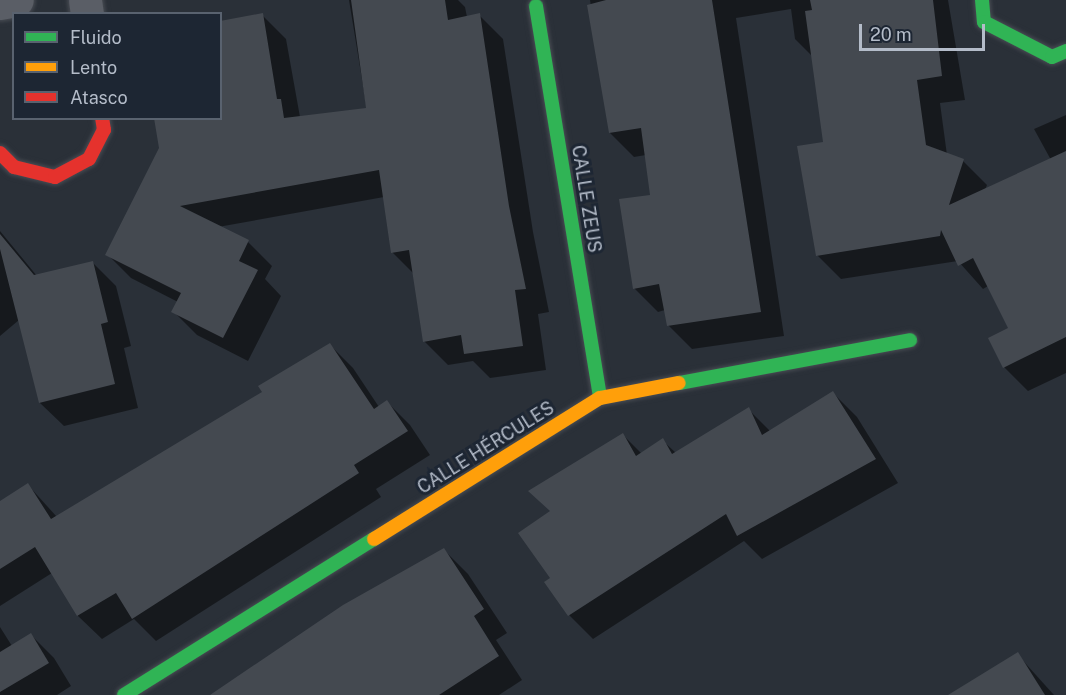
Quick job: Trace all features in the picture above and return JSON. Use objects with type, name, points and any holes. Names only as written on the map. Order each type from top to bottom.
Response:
[{"type":"street","points":[[0,3],[17,0]]},
{"type":"street","points":[[982,0],[984,22],[1052,57],[1066,51]]},
{"type":"street","name":"CALLE ZEUS","points":[[536,6],[600,398]]},
{"type":"street","points":[[0,153],[14,167],[55,177],[88,159],[104,130],[102,120]]},
{"type":"street","name":"CALLE HÉRCULES","points":[[124,695],[600,398],[910,340]]},
{"type":"building","points":[[351,0],[445,0],[448,20],[480,13],[509,206],[526,289],[515,290],[523,346],[464,354],[461,335],[423,342],[409,250],[391,253],[379,170],[180,206],[249,240],[239,261],[258,270],[223,338],[171,312],[181,293],[105,255],[159,148],[154,120],[222,120],[222,21],[263,13],[277,99],[281,99],[284,118],[366,108]]},
{"type":"building","points":[[606,0],[712,0],[761,312],[667,326],[659,284],[633,289],[619,199],[650,195],[641,128],[609,133],[587,5]]},
{"type":"building","points":[[810,0],[933,0],[942,76],[917,80],[926,145],[964,159],[949,205],[1066,151],[1066,337],[1003,368],[988,338],[1008,328],[973,258],[958,266],[941,230],[940,236],[816,256],[797,146],[823,142],[805,11],[812,10]]},
{"type":"building","points":[[0,234],[34,275],[93,261],[108,322],[101,324],[115,384],[39,403],[0,249]]},
{"type":"building","points":[[330,343],[374,409],[387,400],[408,431],[354,465],[359,473],[132,619],[116,593],[77,616],[35,547],[0,569],[0,501],[28,483],[51,519],[262,392],[258,386]]},
{"type":"building","points":[[833,391],[876,459],[737,536],[726,514],[568,616],[544,582],[550,578],[518,533],[550,511],[528,491],[623,433],[636,456],[663,438],[672,454],[749,407],[762,435]]},
{"type":"building","points":[[444,548],[484,609],[474,616],[499,656],[439,695],[210,695],[343,605]]},
{"type":"building","points":[[31,633],[49,663],[0,692],[0,652]]},
{"type":"building","points":[[1018,652],[1045,695],[948,695]]},
{"type":"traffic: fast","points":[[982,0],[984,22],[1052,57],[1066,51]]},
{"type":"traffic: fast","points":[[536,6],[600,398]]},
{"type":"traffic: fast","points":[[679,383],[910,340]]},
{"type":"traffic: fast","points":[[124,695],[374,539]]},
{"type":"traffic: slow","points":[[374,539],[600,398],[679,383]]},
{"type":"traffic: jam","points":[[0,153],[14,167],[55,177],[89,159],[104,130],[102,120]]}]
